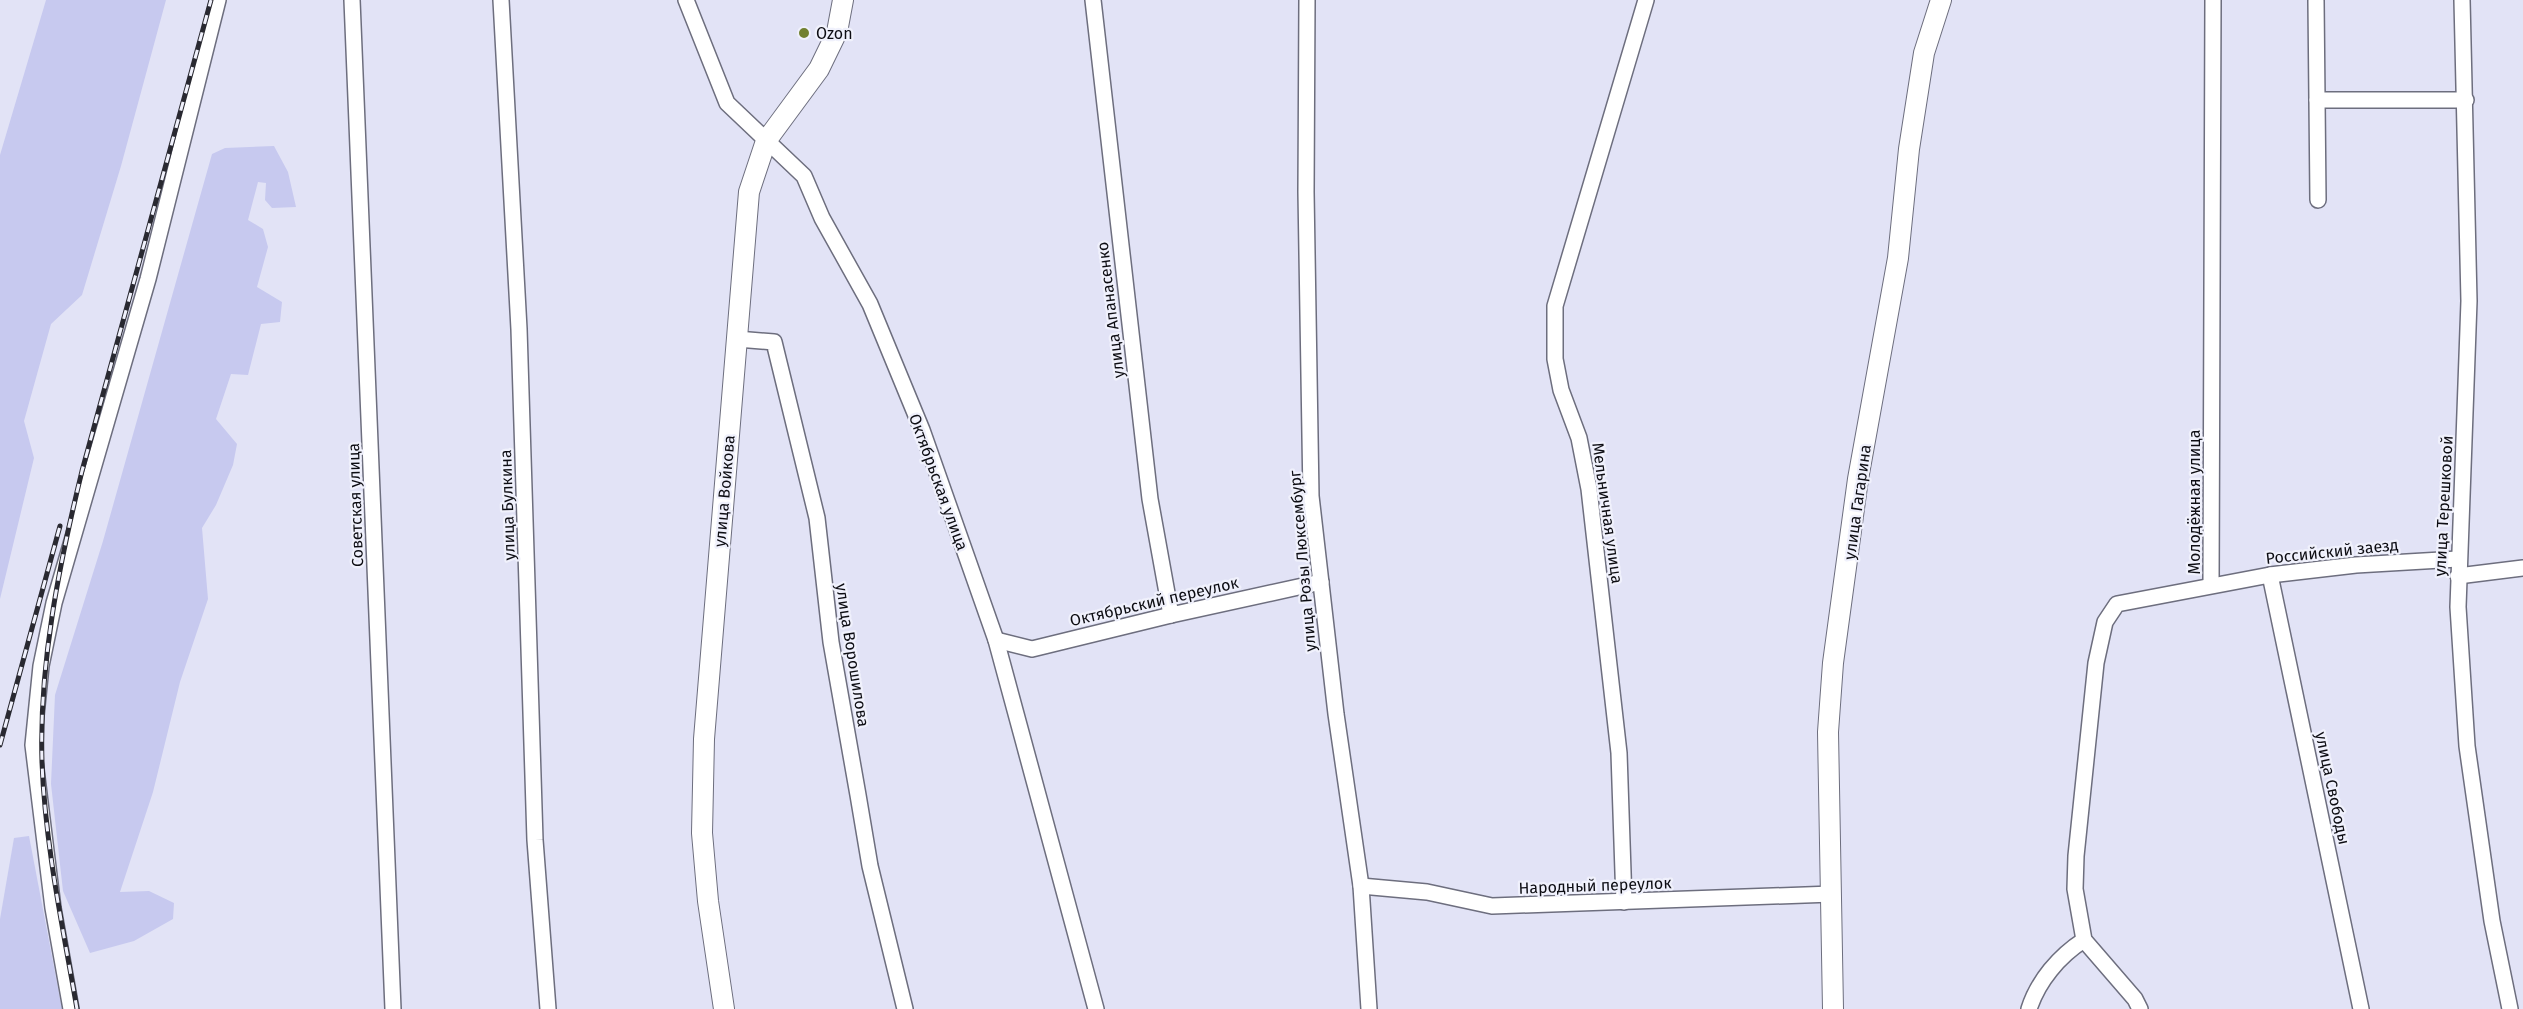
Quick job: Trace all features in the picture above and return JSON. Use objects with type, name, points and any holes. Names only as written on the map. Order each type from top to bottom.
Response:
[{"type":"main road","points":[[766,141],[819,69],[837,32],[843,0]]},
{"type":"main road","name":"улица Гагарина","points":[[1833,1009],[1828,732],[1833,663],[1858,479],[1898,258],[1909,149],[1924,53],[1941,0]]},
{"type":"main road","name":"улица Войкова","points":[[724,1009],[708,901],[702,821],[704,739],[749,192],[766,141]]},
{"type":"street","points":[[72,1009],[53,908],[33,745],[41,666],[54,603],[148,279],[218,0]]},
{"type":"street","name":"Советская улица","points":[[352,0],[393,1009]]},
{"type":"street","name":"улица Булкина","points":[[501,0],[519,328],[536,840],[548,1009]]},
{"type":"street","points":[[686,0],[727,103],[766,141]]},
{"type":"street","name":"улица Апанасенко","points":[[1093,0],[1150,499],[1171,615]]},
{"type":"street","name":"улица Розы Люксембург","points":[[1307,0],[1306,192],[1311,485],[1336,714],[1361,886],[1369,1009]]},
{"type":"street","name":"Мельничная улица","points":[[1624,902],[1617,730],[1589,489],[1579,438],[1561,390],[1555,359],[1555,306],[1646,0]]},
{"type":"street","name":"Молодёжная улица","points":[[2084,940],[2075,889],[2076,856],[2096,663],[2105,622],[2117,604],[2211,585],[2213,0]]},
{"type":"street","name":"улица Терешковой","points":[[2462,0],[2469,301],[2458,576],[2467,746],[2492,921],[2510,1009]]},
{"type":"street","points":[[2316,1],[2318,200]]},
{"type":"street","points":[[2317,100],[2466,100]]},
{"type":"street","name":"Октябрьская улица","points":[[766,141],[804,176],[822,218],[870,304],[922,430],[996,640],[1096,1009]]},
{"type":"street","name":"улица Ворошилова","points":[[737,339],[774,342],[817,518],[831,642],[868,856],[905,1009]]},
{"type":"street","name":"Российский заезд","points":[[2211,585],[2270,575],[2356,565],[2458,559]]},
{"type":"street","points":[[2458,576],[2523,568]]},
{"type":"street","name":"улица Свободы","points":[[2270,575],[2361,1009]]},
{"type":"street","name":"Октябрьский переулок","points":[[996,640],[1032,649],[1171,615],[1322,582]]},
{"type":"street","name":"Народный переулок","points":[[1361,886],[1427,892],[1492,906],[1832,894]]},
{"type":"street","points":[[2029,1009],[2033,995],[2048,972],[2073,947],[2084,940],[2135,999],[2140,1009]]},
{"type":"shaded area","points":[[46,0],[166,0],[121,166],[82,295],[51,324],[24,421],[34,458],[0,599],[0,155]]},
{"type":"shaded area","points":[[274,146],[288,172],[296,207],[272,208],[265,200],[266,183],[258,182],[248,220],[263,229],[268,247],[257,287],[282,302],[280,322],[261,324],[248,375],[231,374],[216,419],[237,444],[233,465],[216,505],[202,528],[208,599],[180,682],[153,792],[120,892],[149,891],[174,903],[173,919],[134,941],[90,953],[63,891],[51,784],[55,695],[103,541],[212,154],[225,148]]},
{"type":"shaded area","points":[[29,836],[62,1009],[0,1009],[0,919],[14,838]]},
{"type":"railway","points":[[77,1009],[55,886],[44,793],[42,725],[47,652],[58,579],[82,471],[211,0]]},
{"type":"railway","points":[[0,745],[60,526]]},
{"type":"place","name":"Ozon","points":[[804,33]]}]
